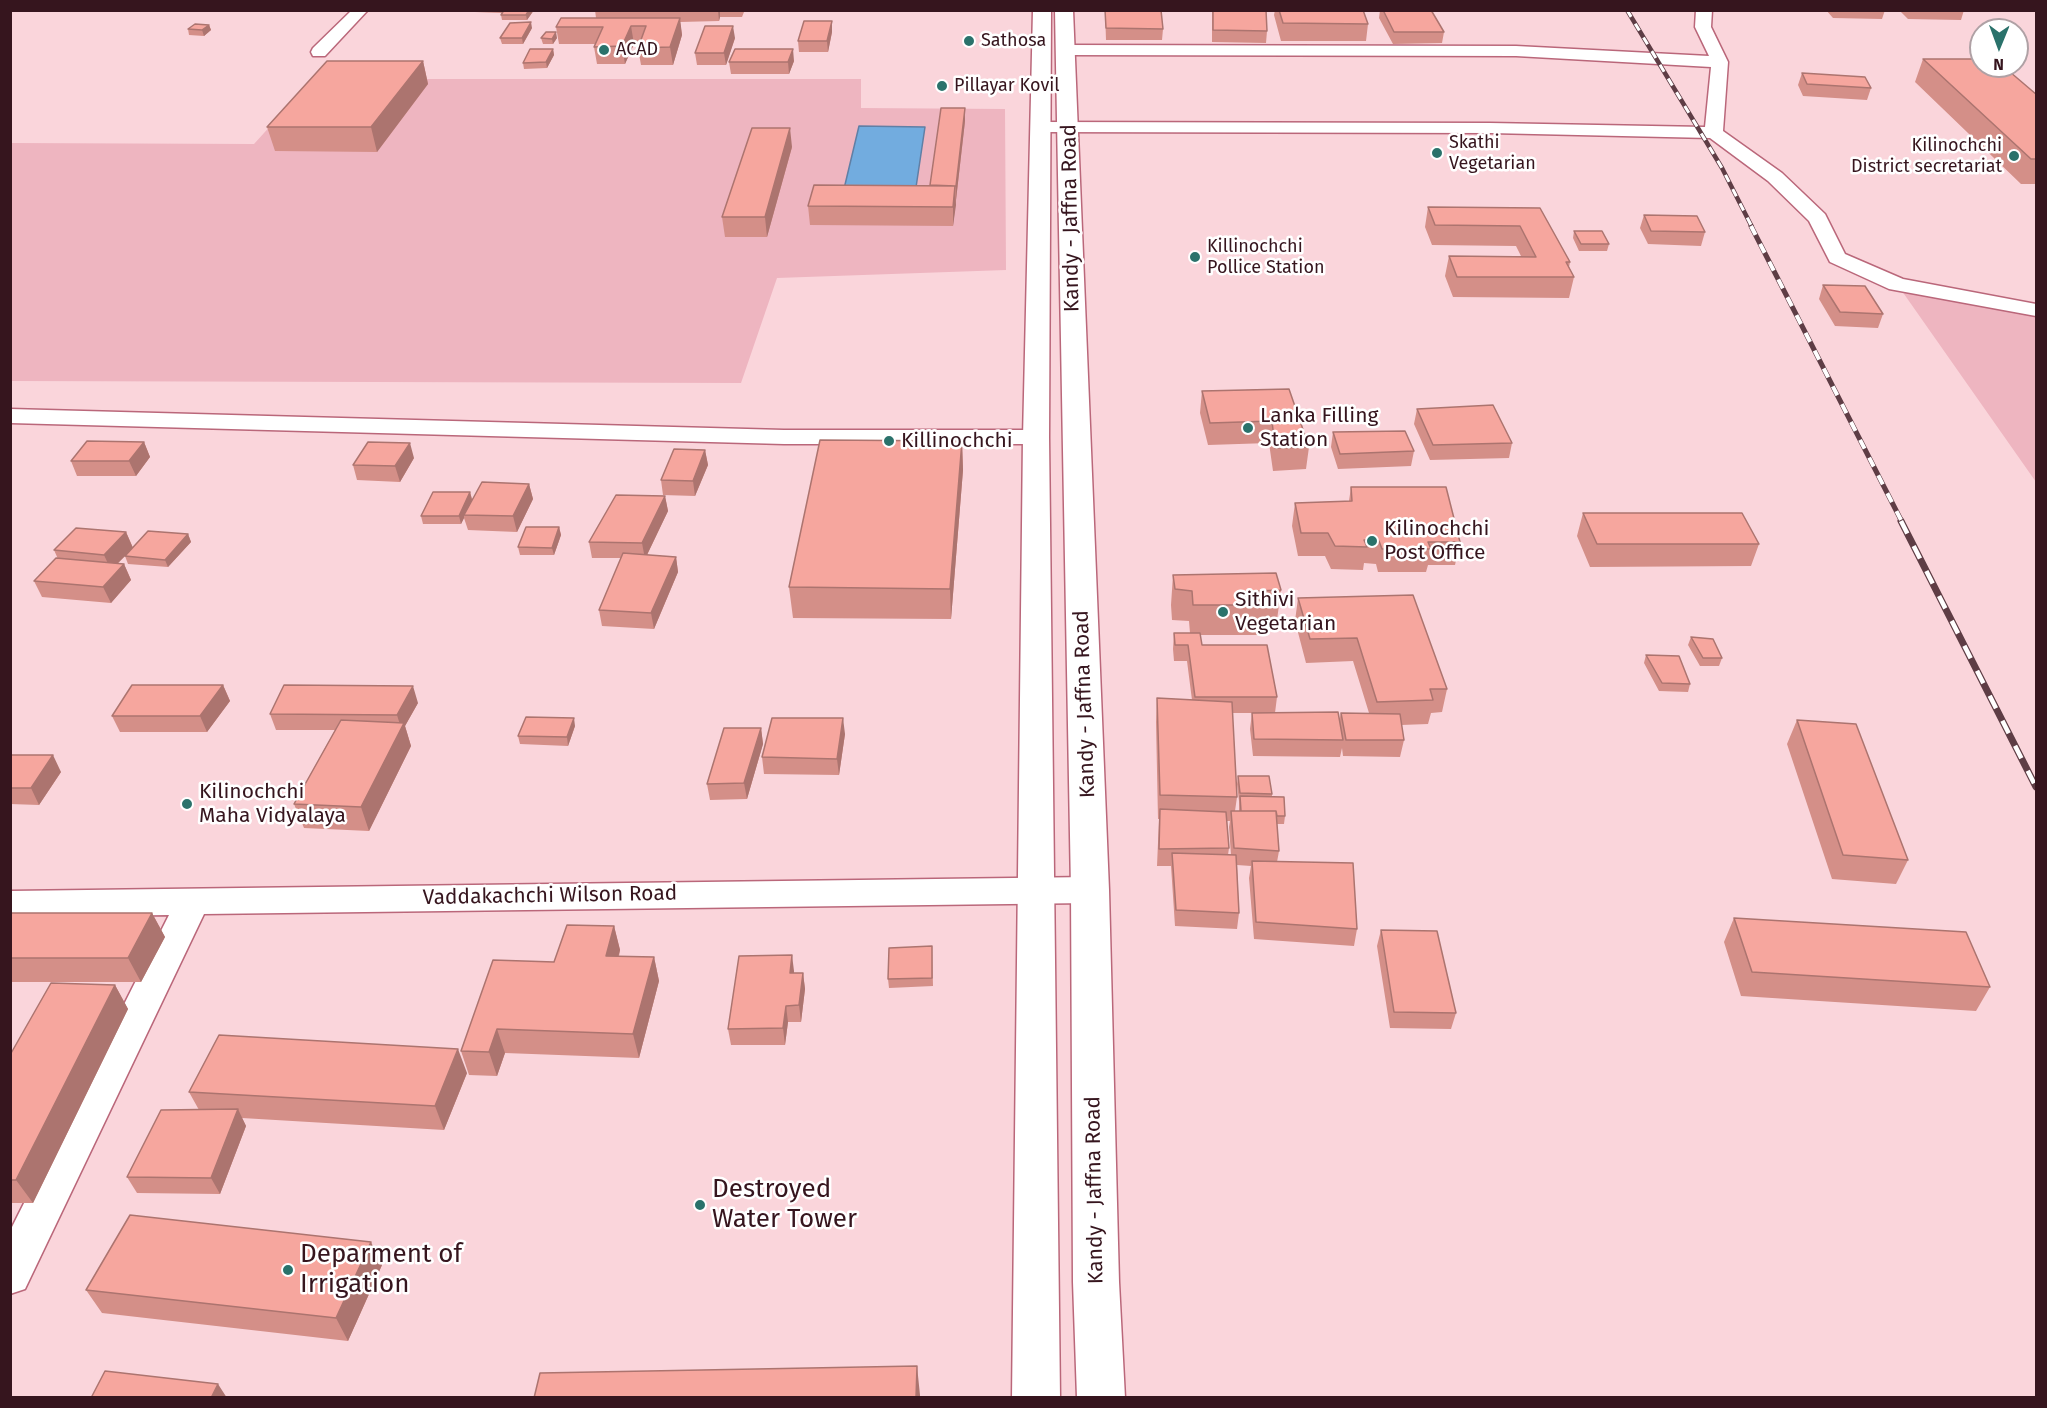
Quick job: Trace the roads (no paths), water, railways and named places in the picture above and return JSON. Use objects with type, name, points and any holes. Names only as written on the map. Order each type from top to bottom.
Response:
[{"type":"highway","name":"Kandy - Jaffna Road","points":[[1042,10],[1055,127],[1090,891],[1096,1282],[1101,1398]]},
{"type":"highway","name":"Kandy - Jaffna Road","points":[[1036,1398],[1036,438],[1055,127],[1067,50],[1064,10]]},
{"type":"street","points":[[319,52],[362,10]]},
{"type":"street","points":[[1704,10],[1703,27],[1720,62],[1714,133]]},
{"type":"street","points":[[1067,50],[1516,51],[1720,62]]},
{"type":"street","points":[[1055,127],[1478,128],[1714,133],[1775,177],[1818,218],[1838,258],[1897,284],[2037,310]]},
{"type":"street","points":[[10,417],[784,437],[1036,438]]},
{"type":"street","name":"Vaddakachchi Wilson Road","points":[[10,904],[1090,891]]},
{"type":"street","points":[[10,1275],[192,901]]},
{"type":"water","points":[[859,126],[925,127],[915,194],[843,193]]},
{"type":"railway","points":[[1627,10],[1722,168],[1752,227]]},
{"type":"railway","points":[[1751,226],[1902,522]]},
{"type":"railway","points":[[1901,521],[2036,787]]},
{"type":"place","name":"Sathosa","points":[[969,41]]},
{"type":"place","name":"ACAD","points":[[604,50]]},
{"type":"place","name":"Pillayar Kovil","points":[[942,86]]},
{"type":"place","name":"Skathi Vegetarian","points":[[1437,153]]},
{"type":"place","name":"Kilinochchi District secretariat","points":[[2014,156]]},
{"type":"place","name":"Killinochchi Pollice Station","points":[[1195,257]]},
{"type":"place","name":"Lanka Filling Station","points":[[1248,428]]},
{"type":"place","name":"Killinochchi","points":[[889,441]]},
{"type":"place","name":"Kilinochchi Post Office","points":[[1372,541]]},
{"type":"place","name":"Sithivi Vegetarian","points":[[1223,612]]},
{"type":"place","name":"Kilinochchi Maha Vidyalaya","points":[[187,804]]},
{"type":"place","name":"Destroyed Water Tower","points":[[700,1205]]},
{"type":"place","name":"Deparment of Irrigation","points":[[288,1270]]}]
